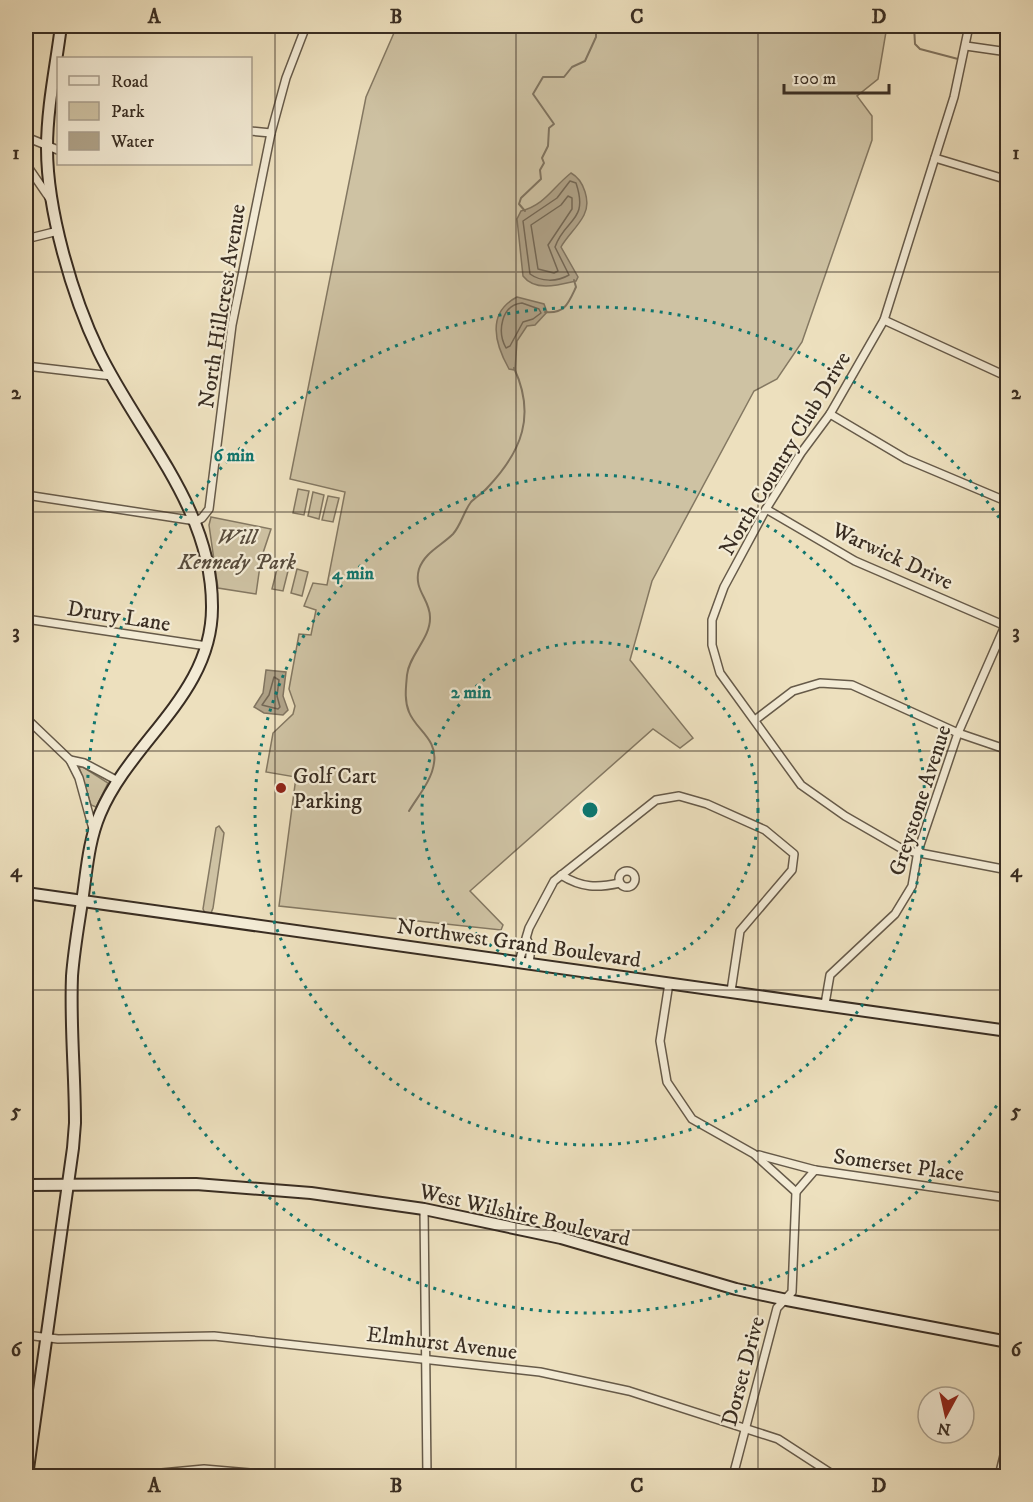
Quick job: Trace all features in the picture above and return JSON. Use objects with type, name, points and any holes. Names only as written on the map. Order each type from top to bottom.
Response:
[{"type":"street","points":[[58,57],[62,26]]},
{"type":"street","name":"North Hillcrest Avenue","points":[[196,521],[202,518],[209,509],[232,325],[271,133],[286,78],[306,26]]},
{"type":"street","name":"North Country Club Drive","points":[[969,26],[954,97],[884,320],[830,414],[801,453],[766,509],[724,586],[712,620],[712,645],[720,673],[801,785],[845,816],[904,849],[1008,870]]},
{"type":"street","points":[[966,46],[1008,52]]},
{"type":"street","points":[[27,1476],[69,1184],[75,1123],[72,975],[94,831],[118,781],[186,693],[207,646],[212,623],[211,580],[206,551],[196,521],[112,376],[87,324],[58,231],[51,199],[47,146],[57,66]]},
{"type":"street","points":[[252,131],[271,133]]},
{"type":"street","points":[[26,137],[57,150]]},
{"type":"street","points":[[935,158],[1008,180]]},
{"type":"street","points":[[26,164],[51,199]]},
{"type":"street","points":[[26,239],[58,231]]},
{"type":"street","points":[[884,320],[1008,377]]},
{"type":"street","points":[[26,366],[112,376]]},
{"type":"street","points":[[830,414],[906,459],[1008,502]]},
{"type":"street","points":[[26,495],[196,521]]},
{"type":"street","name":"Warwick Drive","points":[[766,509],[855,561],[1007,624]]},
{"type":"street","name":"Drury Lane","points":[[26,619],[207,646]]},
{"type":"street","name":"Greystone Avenue","points":[[825,1004],[831,975],[895,914],[912,886],[918,851],[958,734],[1007,624]]},
{"type":"street","points":[[755,720],[793,691],[820,683],[852,685],[958,734],[1008,750]]},
{"type":"street","points":[[26,718],[70,760],[79,778],[94,831]]},
{"type":"street","points":[[70,760],[84,763],[118,781]]},
{"type":"street","points":[[524,963],[531,947],[527,940],[529,928],[542,899],[561,875],[656,800],[679,796],[707,804],[765,830],[794,854],[792,870],[740,931],[731,991]]},
{"type":"street","points":[[561,875],[579,885],[597,888],[620,883]]},
{"type":"street","name":"Northwest Grand Boulevard","points":[[26,893],[1008,1031]]},
{"type":"street","points":[[669,983],[660,1041],[667,1083],[692,1119],[754,1154],[796,1192]]},
{"type":"street","points":[[754,1154],[814,1170]]},
{"type":"street","name":"Somerset Place","points":[[796,1192],[814,1170],[1008,1198]]},
{"type":"street","name":"West Wilshire Boulevard","points":[[26,1185],[196,1184],[311,1193],[424,1209],[561,1238],[736,1289],[1008,1342]]},
{"type":"street","name":"Dorset Drive","points":[[733,1476],[777,1308],[787,1300],[792,1292],[796,1192]]},
{"type":"street","points":[[424,1209],[427,1476]]},
{"type":"street","name":"Elmhurst Avenue","points":[[26,1335],[46,1339],[214,1336],[540,1372],[629,1391],[745,1431],[777,1439],[835,1476]]},
{"type":"street","points":[[999,1476],[1008,1439]]},
{"type":"street","points":[[130,1476],[204,1468],[286,1476]]},
{"type":"green space","points":[[397,26],[887,26],[878,79],[857,96],[872,116],[872,140],[802,342],[777,379],[754,391],[652,581],[630,660],[693,738],[680,748],[653,729],[470,891],[503,925],[501,930],[279,906],[296,777],[266,772],[273,733],[293,714],[295,706],[289,689],[299,634],[311,635],[316,610],[304,606],[313,583],[327,585],[345,492],[290,479],[366,97]]},
{"type":"green space","points":[[298,489],[309,491],[304,515],[293,513]]},
{"type":"green space","points":[[313,492],[324,495],[319,519],[308,516]]},
{"type":"green space","points":[[328,496],[339,498],[333,522],[322,520]]},
{"type":"green space","name":"Will Kennedy Park","points":[[211,517],[271,529],[261,559],[256,594],[218,588],[209,525]]},
{"type":"green space","points":[[278,565],[289,567],[283,591],[272,589]]},
{"type":"green space","points":[[297,569],[308,572],[302,596],[291,593]]},
{"type":"green space","points":[[79,767],[83,767],[108,783],[96,807],[91,805]]},
{"type":"green space","points":[[219,826],[224,833],[213,908],[211,913],[205,913],[203,909],[216,828]]},
{"type":"water","points":[[571,173],[583,186],[587,204],[582,219],[561,247],[578,277],[576,281],[555,285],[534,284],[523,276],[517,219],[521,211],[543,200]]},
{"type":"water","points":[[517,297],[544,304],[547,312],[535,325],[527,326],[517,341],[515,370],[509,369],[504,359],[496,330],[501,311]]},
{"type":"water","points":[[266,670],[286,672],[283,696],[288,710],[283,715],[264,713],[254,707],[263,693]]},
{"type":"waterway","points":[[525,211],[519,204],[521,198],[541,179],[540,170],[544,163],[542,158],[548,146],[549,128],[554,124],[533,94],[543,77],[564,77],[572,67],[585,61],[596,37],[596,26]]},
{"type":"waterway","points":[[914,26],[915,44],[920,49],[958,59]]},
{"type":"waterway","points":[[545,312],[557,311],[565,307],[576,287],[574,280]]},
{"type":"waterway","points":[[409,811],[431,776],[434,763],[433,747],[412,718],[406,698],[409,668],[427,632],[430,617],[418,583],[419,569],[429,554],[453,534],[471,502],[500,473],[517,446],[522,432],[524,401],[514,368]]},
{"type":"place","name":"Golf Cart Parking","points":[[281,788]]}]
